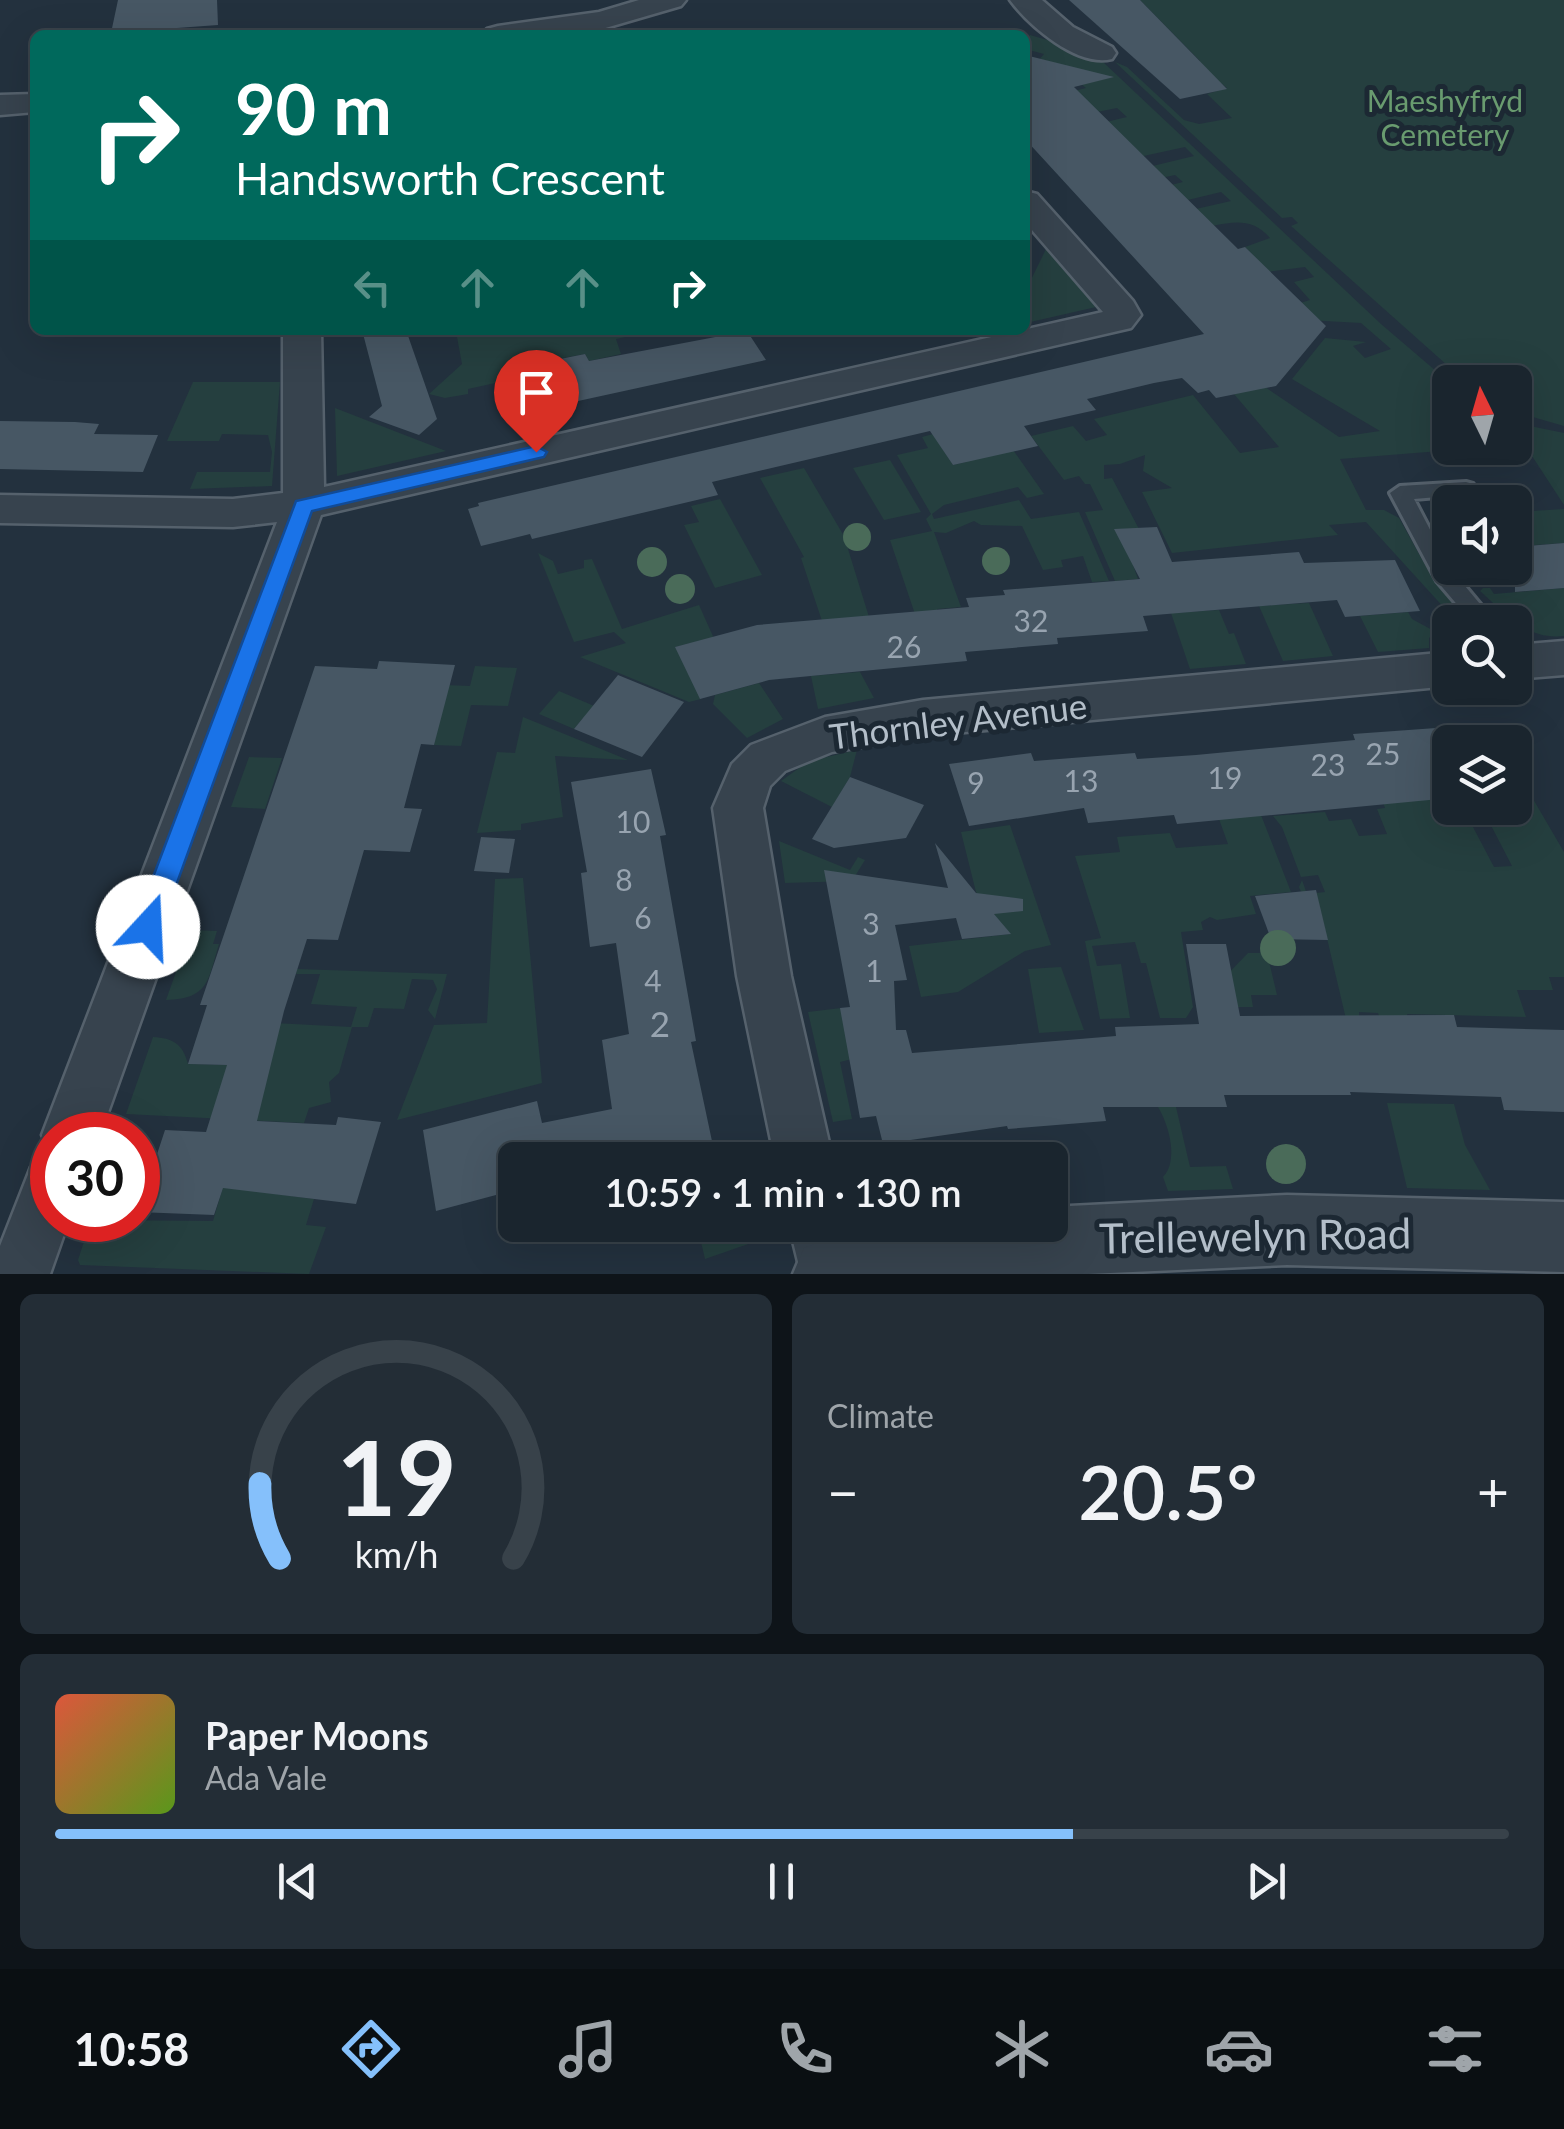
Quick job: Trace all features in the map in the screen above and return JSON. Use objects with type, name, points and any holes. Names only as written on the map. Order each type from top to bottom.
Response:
[{"type":"street","points":[[533,30],[602,20],[671,0]]},
{"type":"street","points":[[1025,0],[1062,33],[1101,53]]},
{"type":"street","points":[[0,104],[30,103]]},
{"type":"street","points":[[0,509],[233,513],[304,506],[1118,320],[1123,315],[1120,309],[1030,207]]},
{"type":"street","points":[[80,1112],[304,506],[302,335]]},
{"type":"street","name":"Thornley Avenue","points":[[800,1142],[764,976],[738,808],[750,777],[768,758],[825,735],[923,718],[1432,670]]},
{"type":"street","name":"Trellewelyn Road","points":[[830,1274],[947,1251],[1022,1258],[1166,1232],[1322,1228],[1526,1248]]},
{"type":"street","points":[[20,1274],[32,1242]]},
{"type":"street","points":[[822,1242],[830,1274]]},
{"type":"lane","points":[[1432,491],[1400,493],[1432,551]]},
{"type":"lane","points":[[1453,585],[1470,605]]},
{"type":"green space","name":"Maeshyfryd Cemetery","points":[[1140,0],[1564,0],[1564,426],[1532,417],[1532,365],[1447,365],[1291,226],[1298,223],[1292,217],[1282,218],[1115,62],[1127,67],[1184,120],[1199,124],[1232,118],[1207,94],[1227,88],[1221,83],[1200,87],[1200,61]]},
{"type":"green space","points":[[1030,35],[1082,50],[1103,62],[1432,368],[1432,452],[1340,459],[1366,510],[1384,510],[1399,518],[1432,577],[1432,585],[1438,585],[1454,605],[1442,605],[1366,522],[1329,525],[1338,535],[1172,553],[1142,492],[1172,488],[1143,471],[1145,455],[1104,465],[1104,479],[1112,478],[1139,529],[1133,565],[1138,579],[1115,581],[1085,512],[1103,510],[1090,484],[1079,476],[1064,480],[1031,436],[1073,426],[1086,441],[1107,435],[1094,419],[1193,395],[1240,453],[1279,447],[1234,394],[1265,387],[1339,437],[1380,431],[1292,379],[1325,338],[1366,342],[1353,346],[1365,358],[1391,349],[1361,323],[1254,317],[1310,300],[1294,282],[1314,277],[1305,267],[1257,273],[1253,255],[1245,247],[1270,238],[1253,225],[1234,222],[1191,231],[1174,214],[1231,201],[1221,192],[1167,205],[1135,194],[1183,182],[1175,175],[1147,181],[1136,170],[1194,156],[1185,147],[1116,162],[1081,128],[1127,117],[1117,108],[1092,113],[1070,92],[1086,88],[1059,66],[1032,68],[1044,54],[1030,50]]},
{"type":"green space","points":[[1046,249],[1096,307],[1030,322],[1030,282]]},
{"type":"green space","points":[[634,335],[616,339],[621,354],[589,361],[585,354],[519,366],[522,377],[468,389],[468,394],[445,398],[429,394],[462,364],[457,337]]},
{"type":"green space","points":[[193,382],[280,382],[272,486],[190,489],[197,472],[270,472],[272,452],[268,435],[222,434],[219,441],[167,441]]},
{"type":"green space","points":[[335,408],[446,451],[337,476]]},
{"type":"green space","points":[[1532,426],[1564,433],[1564,505],[1532,456]]},
{"type":"green space","points":[[933,434],[953,465],[966,462],[962,454],[1004,437],[1044,494],[1027,498],[1018,487],[944,505],[932,514],[934,519],[1019,500],[1031,519],[1079,512],[1109,581],[1092,582],[1083,556],[1061,560],[1063,567],[1043,570],[1022,526],[981,525],[974,521],[946,533],[934,532],[961,607],[937,609],[941,624],[919,626],[890,540],[932,531],[926,519],[931,514],[897,455],[928,448],[922,437]]},
{"type":"green space","points":[[890,460],[921,512],[884,520],[853,468]]},
{"type":"green space","points":[[804,468],[851,548],[848,549],[869,617],[823,624],[801,558],[804,557],[760,478]]},
{"type":"green space","points":[[720,499],[762,575],[715,588],[684,525],[699,522],[691,506]]},
{"type":"green space","points":[[1564,509],[1564,543],[1532,545],[1532,511]]},
{"type":"green space","points":[[538,553],[553,561],[558,574],[584,568],[584,560],[592,559],[622,629],[699,605],[720,652],[691,643],[676,647],[701,699],[689,702],[580,657],[626,643],[614,632],[574,642]]},
{"type":"green space","points":[[1490,588],[1494,594],[1564,588],[1564,636],[1532,632],[1532,605],[1496,605],[1480,591]]},
{"type":"green space","points":[[1309,603],[1333,656],[1283,661],[1259,606]]},
{"type":"green space","points":[[1219,610],[1229,634],[1234,633],[1246,664],[1190,669],[1171,613]]},
{"type":"green space","points":[[1408,612],[1412,619],[1432,630],[1429,648],[1378,652],[1360,616]]},
{"type":"green space","points":[[475,666],[517,668],[508,706],[471,705],[461,746],[434,745],[445,685],[470,686]]},
{"type":"green space","points":[[860,672],[874,698],[818,709],[811,676]]},
{"type":"green space","points":[[759,683],[783,719],[747,738],[713,704],[715,695]]},
{"type":"green space","points":[[559,691],[613,714],[603,726],[583,718],[574,729],[539,714]]},
{"type":"green space","points":[[523,717],[628,760],[555,756],[563,817],[521,824],[521,830],[477,833],[497,752],[515,753]]},
{"type":"green space","points":[[857,750],[850,777],[832,807],[781,781],[809,761]]},
{"type":"green space","points":[[249,757],[282,758],[265,809],[231,807]]},
{"type":"green space","points":[[1432,796],[1432,825],[1472,825],[1494,867],[1512,866],[1491,825],[1532,825],[1532,797],[1564,852],[1564,977],[1549,977],[1553,990],[1517,990],[1526,1017],[1407,1014],[1408,1020],[1380,1019],[1378,1013],[1359,1012],[1359,1020],[1346,1019],[1322,917],[1312,918],[1299,887],[1302,880],[1307,894],[1325,892],[1318,875],[1301,877],[1282,827],[1273,816],[1325,812],[1329,821],[1351,819],[1359,836],[1387,834],[1377,809],[1385,808],[1383,802]]},
{"type":"green space","points":[[1261,815],[1291,892],[1250,896],[1256,914],[1217,920],[1210,917],[1201,922],[1203,930],[1181,932],[1193,1007],[1186,1018],[1160,1018],[1146,963],[1141,963],[1135,942],[1092,946],[1097,966],[1121,964],[1130,1018],[1100,1019],[1085,941],[1101,938],[1075,856],[1120,852],[1117,837],[1170,833],[1176,848],[1228,844],[1219,819]]},
{"type":"green space","points":[[1010,825],[1051,945],[1025,951],[958,992],[921,997],[909,946],[1010,934],[976,892],[961,832]]},
{"type":"green space","points":[[779,841],[850,870],[858,857],[865,860],[852,881],[785,883]]},
{"type":"green space","points":[[523,878],[542,1083],[397,1120],[434,1025],[487,1023],[495,879]]},
{"type":"green space","points":[[191,930],[217,931],[213,944],[219,944],[212,968],[199,991],[166,1000]]},
{"type":"green space","points":[[1248,953],[1267,953],[1277,995],[1251,995],[1253,1007],[1217,1007],[1218,984]]},
{"type":"green space","points":[[1061,967],[1084,1030],[1039,1033],[1028,969]]},
{"type":"green space","points":[[297,969],[447,974],[435,1019],[428,1010],[437,989],[433,980],[412,979],[404,1009],[374,1008],[368,1027],[352,1027],[339,1073],[329,1082],[331,1102],[309,1108],[304,1123],[127,1112],[153,1037],[176,1043],[188,1064],[227,1065],[274,1023],[351,1027],[357,1007],[311,1004],[320,974],[296,974]]},
{"type":"green space","points":[[841,1008],[852,1059],[840,1062],[852,1119],[833,1122],[808,1012]]},
{"type":"green space","points":[[1387,1103],[1454,1104],[1465,1145],[1490,1190],[1407,1188]]},
{"type":"green space","points":[[1158,1107],[1176,1107],[1190,1167],[1226,1166],[1233,1189],[1168,1191],[1163,1177],[1171,1162],[1171,1143]]},
{"type":"green space","points":[[223,1187],[314,1199],[306,1225],[326,1227],[309,1274],[80,1265],[78,1260],[84,1242],[160,1242],[160,1221],[213,1221]]},
{"type":"green space","points":[[701,1242],[754,1242],[705,1259]]},
{"type":"building","points":[[118,0],[217,0],[218,25],[177,30],[112,30]]},
{"type":"building","points":[[1069,0],[1140,0],[1227,89],[1180,99]]},
{"type":"building","points":[[1030,56],[1114,77],[1074,87],[1238,249],[1245,247],[1326,326],[1276,386],[1216,398],[1209,390],[1198,393],[1182,378],[1154,383],[1087,399],[1096,410],[1024,426],[1038,446],[953,465],[930,431],[712,482],[718,495],[532,539],[530,534],[481,546],[468,509],[479,506],[478,503],[1204,334],[1030,144]]},
{"type":"building","points":[[363,335],[408,335],[437,419],[419,435],[369,417],[382,406]]},
{"type":"building","points":[[726,335],[750,335],[766,360],[569,403],[550,361],[585,354],[589,361]]},
{"type":"building","points":[[0,421],[99,424],[94,434],[158,435],[143,472],[0,469]]},
{"type":"building","points":[[1157,527],[1172,562],[1299,552],[1304,563],[1395,560],[1420,611],[1345,617],[1337,600],[1143,616],[1148,631],[1057,638],[1058,644],[965,652],[967,661],[769,680],[700,699],[675,647],[757,625],[969,607],[966,598],[1005,595],[1003,590],[1140,579],[1114,529]]},
{"type":"building","points":[[1564,543],[1564,588],[1515,592],[1515,585],[1532,585],[1532,546]]},
{"type":"building","points":[[379,661],[455,665],[434,745],[421,744],[404,808],[422,809],[410,852],[364,850],[338,940],[307,939],[284,1011],[257,1121],[336,1125],[338,1117],[381,1122],[356,1204],[223,1188],[214,1215],[160,1213],[160,1145],[165,1130],[206,1132],[227,1065],[188,1064],[207,1005],[200,1005],[315,666],[377,669]]},
{"type":"building","points":[[618,675],[684,702],[642,757],[574,729]]},
{"type":"building","points":[[1432,728],[1432,800],[1177,824],[1174,815],[1088,823],[1084,808],[969,826],[949,764],[1031,753],[1034,761],[1135,753],[1137,759],[1196,755],[1355,740],[1353,734]]},
{"type":"building","points":[[651,769],[666,835],[660,836],[696,1041],[691,1042],[712,1142],[498,1142],[498,1195],[436,1211],[423,1130],[537,1101],[542,1123],[612,1109],[602,1040],[629,1034],[616,943],[590,947],[581,873],[587,872],[571,782]]},
{"type":"building","points":[[850,777],[924,805],[906,838],[834,848],[812,839]]},
{"type":"building","points":[[481,837],[515,839],[509,873],[474,871]]},
{"type":"building","points":[[935,843],[976,893],[1023,899],[1023,911],[994,914],[1011,934],[962,939],[956,918],[895,925],[907,980],[894,981],[896,1030],[906,1030],[912,1053],[1116,1036],[1115,1027],[1199,1024],[1186,944],[1226,944],[1240,1016],[1454,1015],[1457,1027],[1564,1030],[1564,1112],[1504,1110],[1501,1097],[1350,1092],[1351,1095],[1224,1095],[1227,1107],[1103,1107],[1106,1121],[1008,1129],[1007,1126],[882,1142],[876,1116],[860,1118],[840,1008],[850,1007],[824,870],[948,888]]},
{"type":"building","points":[[1316,890],[1328,940],[1271,939],[1255,896]]},
{"type":"route","points":[[148,927],[304,506],[536,452]]}]
